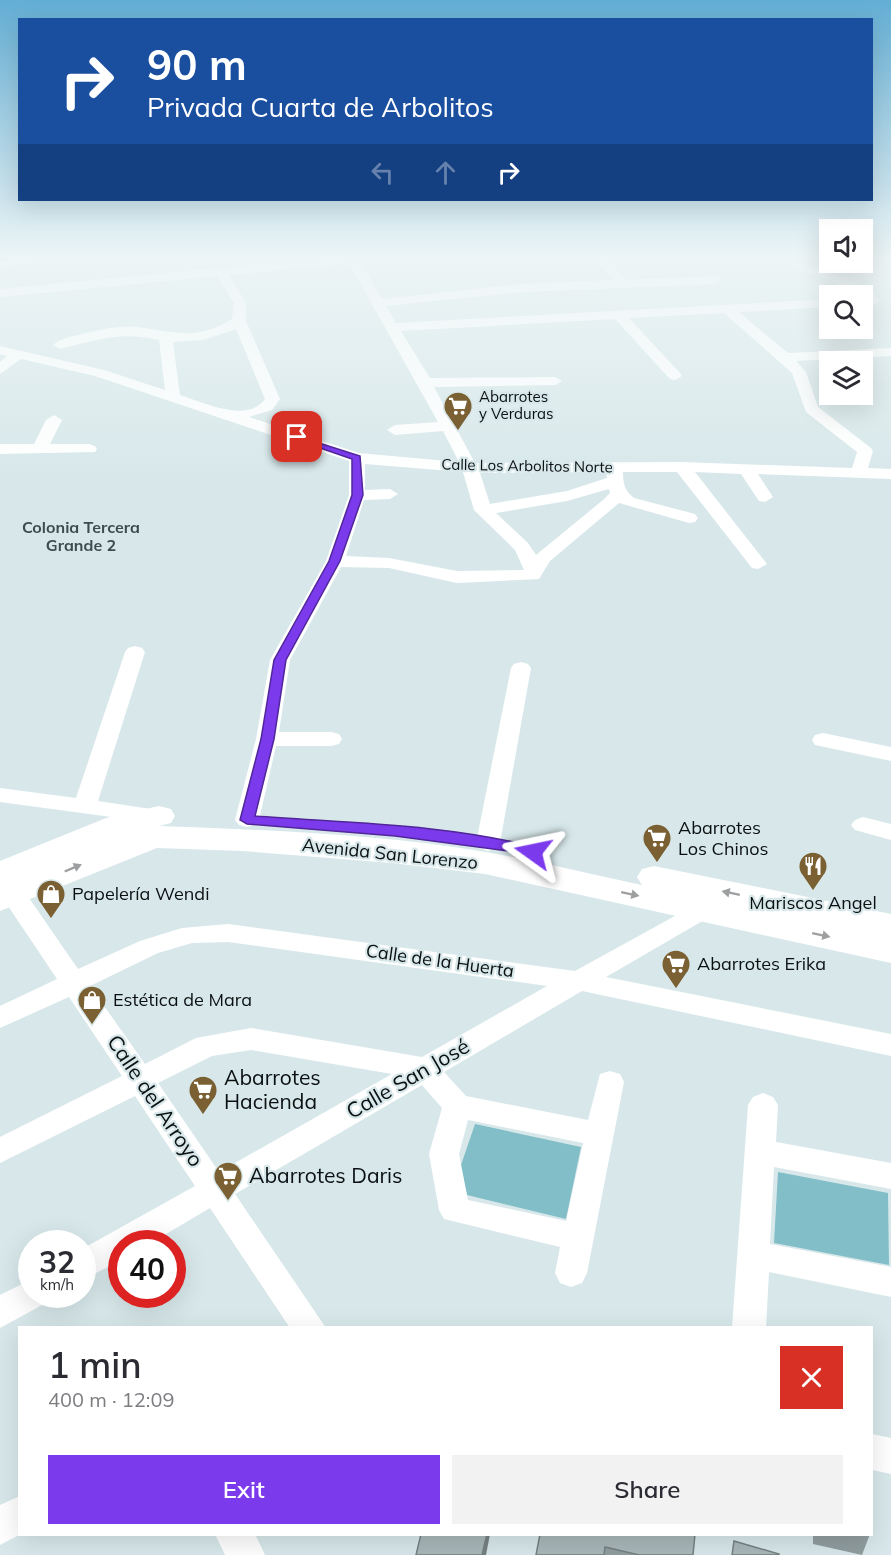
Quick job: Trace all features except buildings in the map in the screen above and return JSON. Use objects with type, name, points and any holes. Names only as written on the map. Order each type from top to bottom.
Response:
[{"type":"street","points":[[60,345],[97,334],[137,332],[166,338],[223,333],[226,331]]},
{"type":"street","points":[[237,417],[267,407],[273,399],[243,331]]},
{"type":"street","points":[[394,331],[470,468],[483,510],[522,547],[533,571]]},
{"type":"street","points":[[633,331],[675,376]]},
{"type":"street","points":[[753,331],[799,372],[811,410],[865,451],[859,473]]},
{"type":"street","points":[[166,338],[173,398]]},
{"type":"street","name":"Calle Los Arbolitos Norte","points":[[0,350],[19,352],[99,373],[357,458],[616,481],[682,467],[891,474]]},
{"type":"street","points":[[0,369],[19,352]]},
{"type":"street","points":[[784,357],[891,352]]},
{"type":"street","points":[[425,383],[493,380],[555,381]]},
{"type":"street","points":[[40,449],[54,420]]},
{"type":"street","points":[[395,430],[448,426]]},
{"type":"street","points":[[0,449],[89,449]]},
{"type":"street","points":[[247,820],[267,739],[280,660],[335,561],[357,495],[357,458]]},
{"type":"street","points":[[682,467],[758,564]]},
{"type":"street","points":[[747,470],[765,497]]},
{"type":"street","points":[[483,510],[568,496],[616,481]]},
{"type":"street","points":[[335,561],[389,563],[457,578],[533,571],[548,550],[597,516],[616,481]]},
{"type":"street","points":[[616,481],[628,502],[689,518]]},
{"type":"street","points":[[357,495],[390,494]]},
{"type":"street","points":[[84,807],[135,652]]},
{"type":"street","points":[[488,843],[521,668]]},
{"type":"street","points":[[267,739],[331,739]]},
{"type":"street","points":[[823,741],[891,754]]},
{"type":"street","points":[[0,795],[84,807],[156,827]]},
{"type":"street","name":"Avenida San Lorenzo","points":[[3,885],[128,844],[156,827],[247,820],[395,831],[488,843],[891,926]]},
{"type":"street","points":[[863,825],[891,832]]},
{"type":"street","name":"Avenida San Lorenzo","points":[[156,827],[243,840],[380,851],[485,863],[891,950]]},
{"type":"street","name":"Calle del Arroyo","points":[[3,885],[74,982],[308,1326]]},
{"type":"street","name":"Calle San José","points":[[96,1258],[702,910]]},
{"type":"street","name":"Calle de la Huerta","points":[[0,1018],[149,948],[190,934],[228,933],[578,981],[891,1045]]},
{"type":"street","points":[[0,1151],[206,1046],[250,1039],[425,1069],[457,1106],[599,1134]]},
{"type":"street","points":[[571,1273],[610,1082]]},
{"type":"street","points":[[749,1326],[763,1105]]},
{"type":"street","points":[[457,1106],[444,1154],[455,1210],[578,1237]]},
{"type":"street","points":[[760,1152],[891,1176]]},
{"type":"street","points":[[754,1255],[891,1282]]},
{"type":"street","points":[[0,1313],[18,1302]]},
{"type":"street","points":[[873,1452],[891,1456]]},
{"type":"street","points":[[0,1526],[18,1515]]},
{"type":"street","points":[[235,1536],[246,1555]]},
{"type":"shaded area","points":[[475,1124],[581,1147],[566,1219],[467,1195],[460,1168]]},
{"type":"shaded area","points":[[778,1172],[888,1193],[889,1265],[774,1243]]},
{"type":"place","name":"Abarrotes y Verduras","points":[[458,432]]},
{"type":"place","name":"Abarrotes Los Chinos","points":[[657,864]]},
{"type":"place","name":"Mariscos Angel","points":[[813,892]]},
{"type":"place","name":"Papelería Wendi","points":[[51,920]]},
{"type":"place","name":"Abarrotes Erika","points":[[676,990]]},
{"type":"place","name":"Estética de Mara","points":[[92,1026]]},
{"type":"place","name":"Abarrotes Hacienda","points":[[203,1116]]},
{"type":"place","name":"Abarrotes Daris","points":[[228,1202]]},
{"type":"district","name":"Colonia Tercera Grande 2","points":[[81,536]]},
{"type":"route","points":[[297,437],[357,458],[357,495],[335,561],[280,660],[267,739],[247,820],[395,831],[488,843],[533,852]]}]
